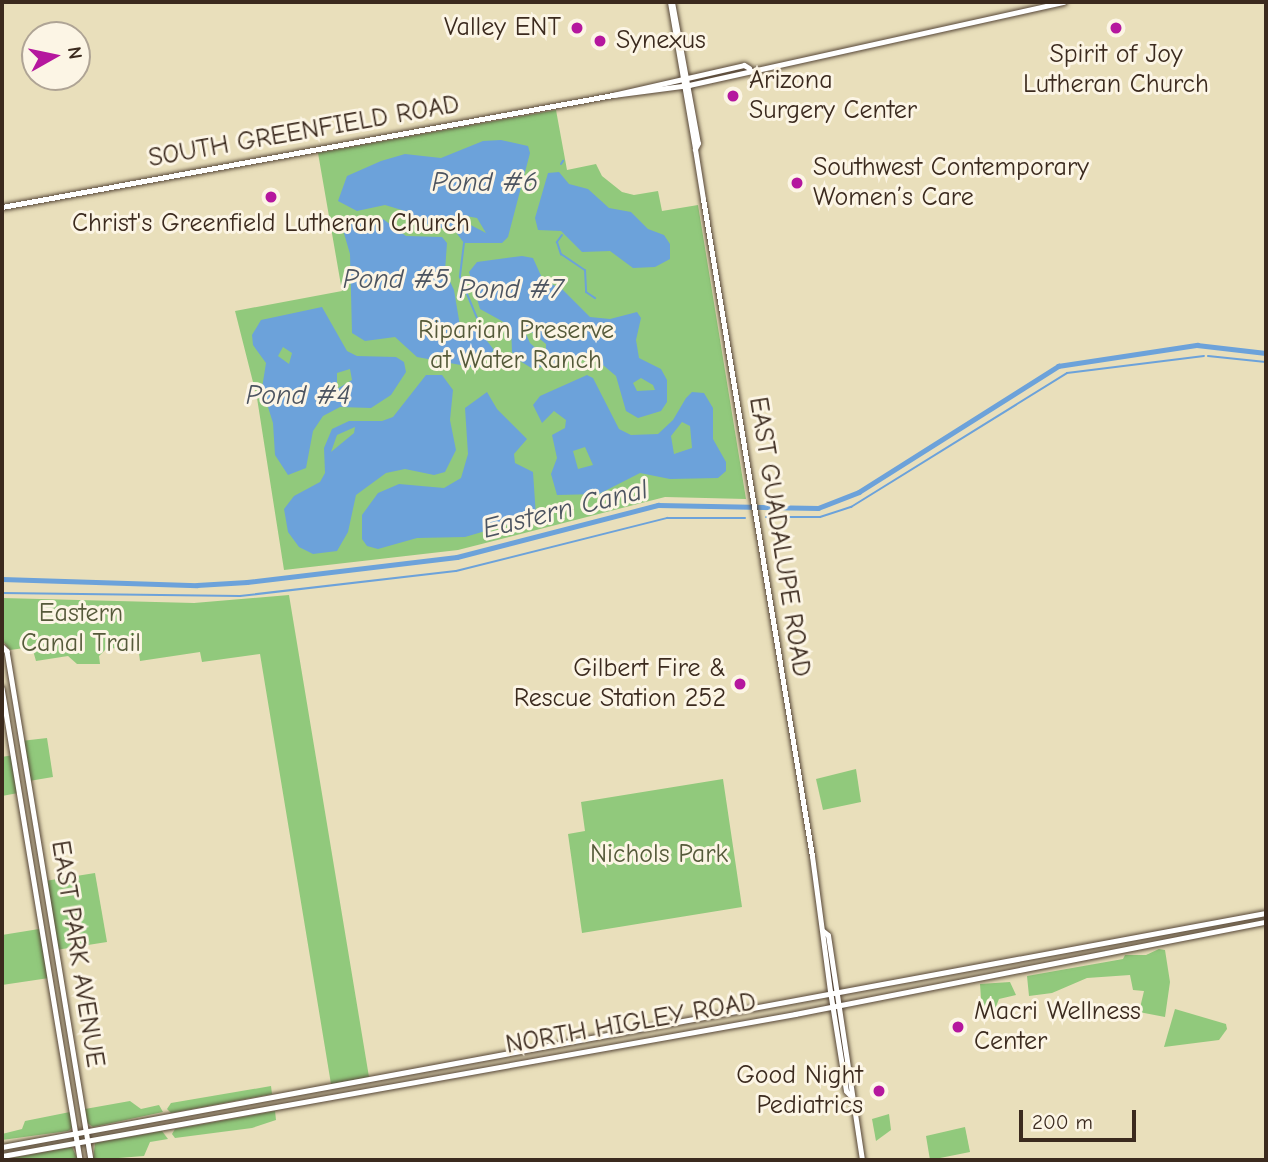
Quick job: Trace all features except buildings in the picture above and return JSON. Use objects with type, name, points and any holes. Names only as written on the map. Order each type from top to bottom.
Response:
[{"type":"main road","name":"EAST GUADALUPE ROAD","points":[[671,2],[685,86],[698,142],[695,149],[823,931],[830,997],[846,1091],[851,1096]]},
{"type":"main road","points":[[613,95],[630,88],[744,65],[749,68],[1064,2]]},
{"type":"main road","name":"SOUTH GREENFIELD ROAD","points":[[2,207],[613,95],[685,86],[749,68]]},
{"type":"main road","name":"NORTH HIGLEY ROAD","points":[[2,1147],[952,975],[1266,913]]},
{"type":"main road","name":"NORTH HIGLEY ROAD","points":[[2,1157],[840,1006],[1266,922]]},
{"type":"main road","name":"EAST GUADALUPE ROAD","points":[[823,931],[828,935],[862,1160]]},
{"type":"main road","points":[[952,975],[954,984]]},
{"type":"street","name":"EAST PARK AVENUE","points":[[2,646],[7,651],[91,1160]]},
{"type":"street","name":"EAST PARK AVENUE","points":[[2,688],[80,1160]]},
{"type":"green space","name":"Riparian Preserve at Water Ranch","points":[[556,110],[567,170],[596,164],[602,176],[622,192],[634,195],[658,191],[662,211],[698,205],[746,499],[665,497],[458,550],[284,570],[257,398],[235,311],[342,291],[318,153]]},
{"type":"green space","name":"Eastern Canal Trail","points":[[289,595],[369,1077],[331,1084],[260,654],[202,662],[200,652],[140,661],[138,646],[106,649],[99,656],[100,664],[77,664],[68,656],[36,661],[32,647],[10,650],[2,640],[2,598],[194,603]]},
{"type":"green space","points":[[47,738],[53,777],[29,781],[21,741]]},
{"type":"green space","points":[[13,755],[18,793],[2,796],[2,757]]},
{"type":"green space","points":[[856,769],[861,802],[823,810],[816,779]]},
{"type":"green space","name":"Nichols Park","points":[[723,779],[742,907],[582,933],[568,834],[585,831],[581,802]]},
{"type":"green space","points":[[95,873],[107,942],[56,950],[45,881]]},
{"type":"green space","points":[[39,929],[49,978],[2,985],[2,935]]},
{"type":"green space","points":[[1159,949],[1165,950],[1170,982],[1165,1017],[1139,1012],[1144,991],[1133,990],[1130,975],[1087,978],[1052,993],[1029,996],[1027,976],[1123,959],[1125,955],[1146,955]]},
{"type":"green space","points":[[1010,982],[1016,995],[999,999],[995,1009],[982,1013],[980,984]]},
{"type":"green space","points":[[1175,1009],[1226,1024],[1227,1029],[1219,1040],[1164,1047]]},
{"type":"green space","points":[[271,1086],[272,1094],[171,1113],[167,1109],[171,1103]]},
{"type":"green space","points":[[130,1101],[141,1109],[159,1105],[163,1112],[93,1127],[87,1123],[85,1109]]},
{"type":"green space","points":[[275,1111],[276,1120],[252,1128],[175,1138],[172,1134],[175,1129]]},
{"type":"green space","points":[[70,1112],[72,1128],[68,1131],[2,1140],[2,1134],[22,1129],[25,1121]]},
{"type":"green space","points":[[889,1114],[891,1130],[876,1141],[872,1119]]},
{"type":"green space","points":[[965,1127],[970,1152],[930,1160],[926,1136]]},
{"type":"green space","points":[[162,1131],[168,1139],[150,1142],[144,1156],[93,1160],[95,1143]]},
{"type":"green space","points":[[72,1147],[78,1160],[6,1160],[7,1159]]},
{"type":"water","name":"Pond #6","points":[[501,140],[528,146],[530,153],[508,237],[502,243],[464,243],[455,231],[425,224],[405,211],[385,205],[357,211],[338,201],[347,176],[381,161],[405,154],[441,158],[483,141]],"holes":[[[466,216],[477,218],[486,233],[463,221]]]},
{"type":"water","points":[[559,172],[569,184],[588,189],[609,208],[631,212],[648,229],[664,235],[670,244],[670,259],[655,267],[633,268],[610,251],[582,252],[561,231],[538,230],[535,218],[548,173]]},
{"type":"water","name":"Pond #5","points":[[383,219],[406,236],[442,237],[447,243],[445,271],[454,290],[460,326],[481,333],[494,350],[477,368],[417,357],[395,337],[365,341],[352,333],[350,254],[343,230],[351,223]]},
{"type":"water","name":"Pond #7","points":[[522,256],[533,258],[543,280],[562,289],[590,317],[610,319],[637,312],[641,318],[636,340],[639,358],[661,369],[667,380],[667,402],[661,411],[638,418],[626,411],[616,376],[597,360],[581,358],[533,369],[520,361],[512,352],[511,326],[480,309],[469,272],[477,262]],"holes":[[[530,331],[546,344],[546,350],[540,352],[530,343],[526,334]],[[641,378],[653,385],[655,390],[637,391],[633,383]]]},
{"type":"water","name":"Pond #4","points":[[322,307],[347,351],[357,356],[396,357],[404,362],[406,372],[391,395],[371,408],[340,407],[323,416],[313,431],[306,468],[288,475],[275,455],[273,423],[262,388],[266,363],[253,345],[252,335],[261,320]],"holes":[[[283,347],[292,353],[289,364],[278,356]],[[350,369],[352,380],[337,389],[337,373]]]},
{"type":"water","points":[[426,375],[442,375],[453,390],[450,420],[456,450],[445,472],[434,475],[405,469],[386,473],[356,495],[348,532],[337,551],[313,554],[299,547],[288,532],[284,509],[294,496],[320,482],[325,473],[324,448],[332,429],[349,421],[382,421],[393,417]],"holes":[[[355,427],[354,433],[331,452],[337,435]]]},
{"type":"water","points":[[587,375],[593,378],[619,429],[631,435],[658,434],[673,420],[692,392],[704,393],[713,408],[713,439],[726,462],[726,471],[718,478],[670,479],[640,473],[599,494],[557,495],[551,474],[557,458],[552,435],[565,428],[566,420],[554,411],[542,423],[533,405],[540,396]],"holes":[[[682,422],[690,426],[692,448],[674,454],[671,436]],[[585,447],[593,465],[578,469],[573,451]]]},
{"type":"water","points":[[487,392],[497,409],[527,439],[514,454],[515,463],[533,472],[536,516],[465,537],[417,538],[378,549],[367,546],[362,539],[362,515],[378,493],[399,484],[444,488],[461,478],[468,454],[465,408]]},
{"type":"waterway","points":[[562,235],[557,242],[561,254],[585,270],[586,292],[595,298]]},
{"type":"waterway","points":[[464,243],[460,277],[477,318]]},
{"type":"waterway","name":"Eastern Canal","points":[[2,579],[197,585],[247,582],[457,557],[658,505],[818,508],[859,492],[1058,366],[1197,345],[1266,353]]},
{"type":"waterway","points":[[766,517],[820,517],[851,507],[1067,373],[1204,356]]},
{"type":"waterway","points":[[1208,356],[1266,362]]},
{"type":"waterway","points":[[2,593],[240,596],[456,571],[667,518],[745,518]]},
{"type":"place","name":"Valley ENT","points":[[577,28]]},
{"type":"place","name":"Spirit of Joy Lutheran Church","points":[[1116,28]]},
{"type":"place","name":"Synexus","points":[[600,41]]},
{"type":"place","name":"Arizona Surgery Center","points":[[733,96]]},
{"type":"place","name":"Southwest Contemporary Women’s Care","points":[[797,183]]},
{"type":"place","name":"Christ's Greenfield Lutheran Church","points":[[271,197]]},
{"type":"place","name":"Gilbert Fire & Rescue Station 252","points":[[740,684]]},
{"type":"place","name":"Macri Wellness Center","points":[[958,1027]]},
{"type":"place","name":"Good Night Pediatrics","points":[[879,1091]]}]
